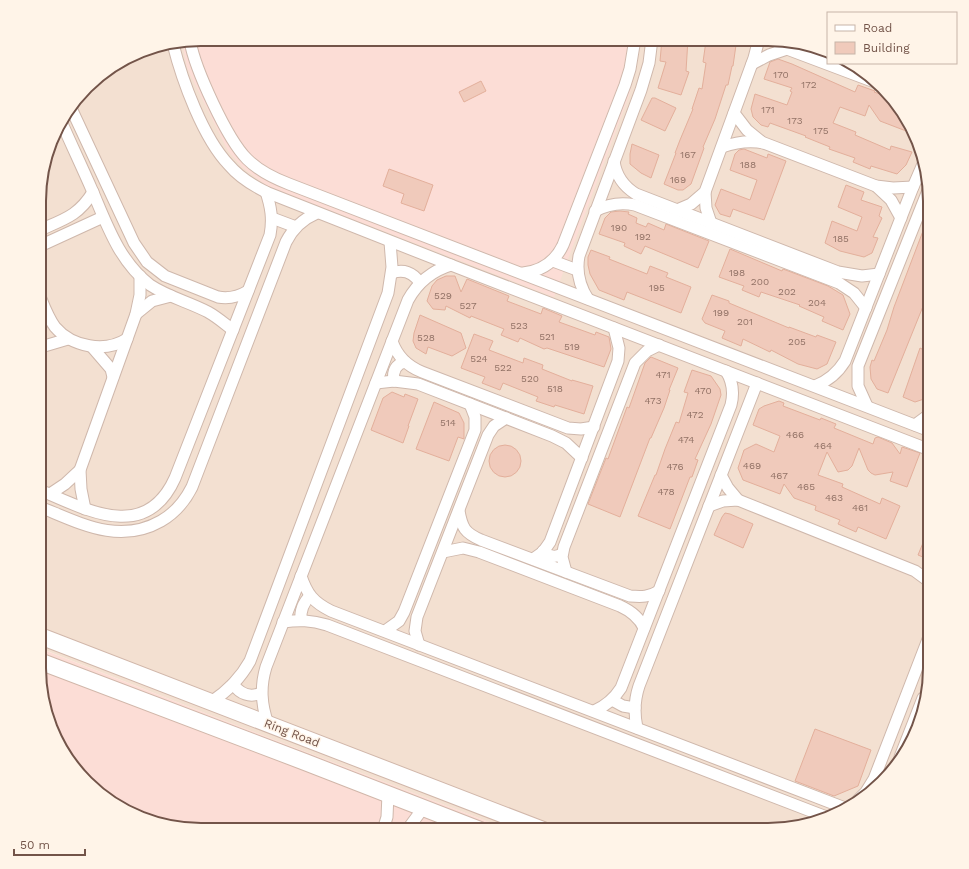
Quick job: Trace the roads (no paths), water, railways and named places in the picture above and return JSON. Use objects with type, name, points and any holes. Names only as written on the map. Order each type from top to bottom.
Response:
[{"type":"main road","name":"Ring Road","points":[[46,639],[525,823]]},
{"type":"main road","name":"Ring Road","points":[[46,664],[463,823]]},
{"type":"street","points":[[191,46],[199,71],[233,141],[240,151],[257,168],[266,174],[923,428]]},
{"type":"street","points":[[523,273],[536,271],[548,265],[553,261],[563,245],[620,101],[630,69],[634,46]]},
{"type":"street","points":[[588,299],[582,288],[577,270],[581,250],[644,78],[649,63],[651,46]]},
{"type":"street","points":[[711,223],[706,208],[705,192],[752,64],[756,46]]},
{"type":"street","points":[[783,47],[827,62]]},
{"type":"street","points":[[174,48],[188,89],[211,142],[240,176],[266,192],[390,242],[923,447]]},
{"type":"street","points":[[752,64],[769,55],[787,49]]},
{"type":"street","points":[[841,66],[855,73]]},
{"type":"street","points":[[73,113],[134,244],[147,262],[155,269],[175,280],[212,296],[224,298],[237,296],[248,291]]},
{"type":"street","points":[[734,113],[747,130],[764,143],[876,186],[893,188],[913,187]]},
{"type":"street","points":[[67,124],[78,123]]},
{"type":"street","points":[[64,129],[103,217],[127,262],[140,276],[156,288],[208,312],[233,330]]},
{"type":"street","points":[[722,147],[742,142],[764,143]]},
{"type":"street","points":[[614,161],[617,174],[624,185],[636,194],[838,272],[854,275],[879,274]]},
{"type":"street","points":[[815,386],[829,380],[845,361],[920,171]]},
{"type":"street","points":[[876,186],[891,200],[901,218]]},
{"type":"street","points":[[46,227],[74,214],[92,192]]},
{"type":"street","points":[[46,492],[84,509],[104,515],[125,516],[145,512],[154,507],[169,492],[270,235],[272,218],[266,192]]},
{"type":"street","points":[[677,210],[691,204],[705,192]]},
{"type":"street","points":[[867,406],[858,386],[858,366],[923,203]]},
{"type":"street","points":[[595,211],[614,204],[636,205],[839,283],[854,293],[866,308]]},
{"type":"street","points":[[46,509],[87,526],[109,531],[129,532],[157,523],[174,512],[189,492],[286,242],[296,227],[304,220],[317,213]]},
{"type":"street","points":[[46,243],[103,217]]},
{"type":"street","points":[[272,218],[296,227]]},
{"type":"street","points":[[211,702],[233,684],[250,661],[388,293],[392,273],[392,254],[390,242]]},
{"type":"street","points":[[887,254],[900,260]]},
{"type":"street","points":[[553,261],[577,270]]},
{"type":"street","points":[[486,279],[493,262]]},
{"type":"street","points":[[268,724],[264,713],[261,694],[262,678],[408,300],[420,283],[434,272],[451,265]]},
{"type":"street","points":[[392,273],[406,272],[414,276],[420,283]]},
{"type":"street","points":[[84,509],[80,470],[136,314],[140,295],[140,276]]},
{"type":"street","points":[[136,314],[152,301],[171,296]]},
{"type":"street","points":[[216,317],[224,298]]},
{"type":"street","points":[[46,312],[55,327],[68,339],[92,347],[121,343],[127,338]]},
{"type":"street","points":[[533,559],[543,551],[550,542],[619,357],[618,341],[614,328]]},
{"type":"street","points":[[46,346],[68,339]]},
{"type":"street","points":[[392,341],[397,353],[406,362],[422,372],[568,428],[581,429],[594,427]]},
{"type":"street","points":[[566,572],[562,554],[635,363],[647,351],[658,345]]},
{"type":"street","points":[[702,362],[708,345]]},
{"type":"street","points":[[92,347],[108,366],[114,377]]},
{"type":"street","points":[[619,357],[628,356],[635,363]]},
{"type":"street","points":[[845,361],[858,366]]},
{"type":"street","points":[[394,381],[393,377],[395,369],[399,364],[406,362]]},
{"type":"street","points":[[594,711],[607,705],[621,688],[659,591],[731,405],[733,398],[732,384],[726,371]]},
{"type":"street","points":[[376,383],[394,381],[418,384],[562,441],[582,458]]},
{"type":"street","points":[[637,728],[635,708],[639,686],[757,383]]},
{"type":"street","points":[[206,399],[223,406]]},
{"type":"street","points":[[731,405],[738,403],[741,404],[746,411]]},
{"type":"street","points":[[385,631],[400,620],[404,612],[474,430],[475,417],[470,404]]},
{"type":"street","points":[[419,645],[415,625],[417,617],[488,435],[494,426],[506,418]]},
{"type":"street","points":[[915,425],[923,419]]},
{"type":"street","points":[[562,441],[568,441],[571,437],[571,432],[568,428]]},
{"type":"street","points":[[474,430],[483,431],[488,435]]},
{"type":"street","points":[[46,492],[65,484],[80,470]]},
{"type":"street","points":[[721,474],[728,488],[738,500],[915,571],[923,577]]},
{"type":"street","points":[[709,506],[738,500]]},
{"type":"street","points":[[459,511],[463,528],[468,533],[480,540],[630,596],[638,597],[651,595],[659,591]]},
{"type":"street","points":[[461,548],[462,539],[468,533]]},
{"type":"street","points":[[295,540],[312,547]]},
{"type":"street","points":[[443,552],[461,548],[479,552],[626,608],[637,617],[644,628]]},
{"type":"street","points":[[543,551],[552,557],[562,554]]},
{"type":"street","points":[[915,571],[923,572]]},
{"type":"street","points":[[301,576],[305,588],[310,596],[316,602],[331,611],[839,806]]},
{"type":"street","points":[[300,620],[300,614],[304,604],[310,596]]},
{"type":"street","points":[[626,608],[632,602],[630,596]]},
{"type":"street","points":[[283,622],[308,620],[327,624],[820,814]]},
{"type":"street","points":[[400,620],[406,626],[415,625]]},
{"type":"street","points":[[874,780],[923,652]]},
{"type":"street","points":[[233,684],[244,694],[252,696],[261,694]]},
{"type":"street","points":[[526,701],[532,688]]},
{"type":"street","points":[[612,700],[623,706],[635,708]]},
{"type":"street","points":[[385,823],[387,817],[388,794]]},
{"type":"street","points":[[412,823],[424,807]]}]
